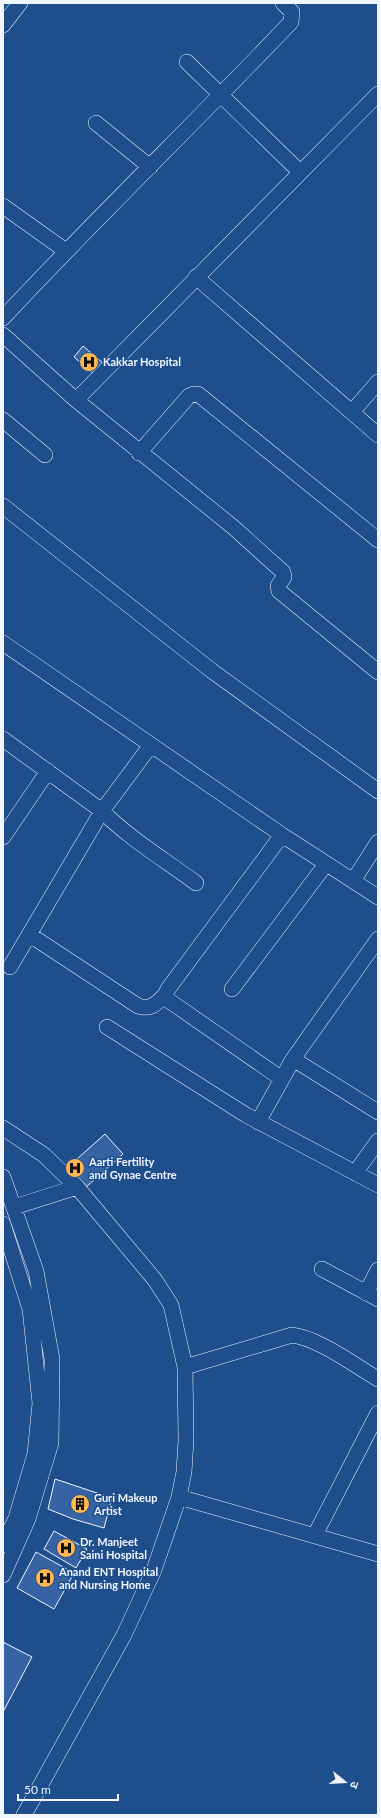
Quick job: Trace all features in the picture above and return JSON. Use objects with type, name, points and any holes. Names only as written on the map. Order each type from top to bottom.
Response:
[{"type":"street","points":[[3,25],[20,3]]},
{"type":"street","points":[[3,318],[66,251],[221,96],[291,22],[292,12],[283,3]]},
{"type":"street","points":[[187,62],[300,172]]},
{"type":"street","points":[[76,400],[378,94]]},
{"type":"street","points":[[96,123],[150,167]]},
{"type":"street","points":[[3,206],[66,251]]},
{"type":"street","points":[[196,277],[378,435]]},
{"type":"street","points":[[3,335],[76,400],[139,453],[233,527],[282,572],[284,577],[278,586],[279,591],[378,672]]},
{"type":"street","points":[[352,412],[378,382]]},
{"type":"street","points":[[139,453],[189,396],[198,394],[378,540]]},
{"type":"street","points":[[3,420],[45,455]]},
{"type":"street","points":[[3,506],[212,671],[378,791]]},
{"type":"street","points":[[3,642],[282,835],[378,897]]},
{"type":"street","points":[[3,739],[102,811],[115,824],[196,882]]},
{"type":"street","points":[[10,967],[102,811],[151,745]]},
{"type":"street","points":[[3,837],[48,771]]},
{"type":"street","points":[[30,935],[138,1006],[145,1008],[151,1007],[165,995],[282,835]]},
{"type":"street","points":[[353,881],[378,842]]},
{"type":"street","points":[[232,988],[326,864]]},
{"type":"street","points":[[258,1122],[293,1059],[378,939]]},
{"type":"street","points":[[165,995],[168,1000],[282,1078]]},
{"type":"street","points":[[107,1027],[258,1122],[378,1185]]},
{"type":"street","points":[[293,1059],[378,1112]]},
{"type":"street","points":[[3,1128],[44,1155],[77,1187],[155,1280],[171,1305],[185,1367],[186,1440],[184,1472],[179,1497],[154,1570],[124,1635],[24,1815]]},
{"type":"street","points":[[355,1173],[378,1141]]},
{"type":"street","points":[[3,1177],[36,1271],[52,1359],[51,1443],[28,1520],[3,1575]]},
{"type":"street","points":[[14,1207],[77,1187]]},
{"type":"street","points":[[3,1224],[30,1309],[40,1403],[35,1454],[16,1518],[3,1545]]},
{"type":"street","points":[[322,1269],[372,1296],[378,1270]]},
{"type":"street","points":[[185,1367],[292,1335],[313,1340],[378,1379]]},
{"type":"street","points":[[315,1535],[378,1413]]},
{"type":"street","points":[[179,1497],[378,1554]]},
{"type":"building","points":[[83,346],[104,364],[95,375],[74,357]]},
{"type":"building","points":[[105,1134],[123,1154],[85,1188],[68,1167]]},
{"type":"building","name":"Guri Makeup Artist","points":[[55,1479],[112,1498],[104,1528],[73,1519],[48,1509]]},
{"type":"building","points":[[54,1531],[87,1549],[76,1568],[44,1549]]},
{"type":"building","points":[[36,1552],[74,1573],[54,1609],[17,1588]]},
{"type":"building","points":[[3,1642],[32,1657],[3,1712]]},
{"type":"place","name":"Kakkar Hospital","points":[[89,362]]},
{"type":"place","name":"Aarti Fertility and Gynae Centre","points":[[75,1168]]},
{"type":"place","name":"Guri Makeup Artist","points":[[80,1504]]},
{"type":"place","name":"Dr. Manjeet Saini Hospital","points":[[66,1548]]},
{"type":"place","name":"Anand ENT Hospital and Nursing Home","points":[[45,1578]]}]
